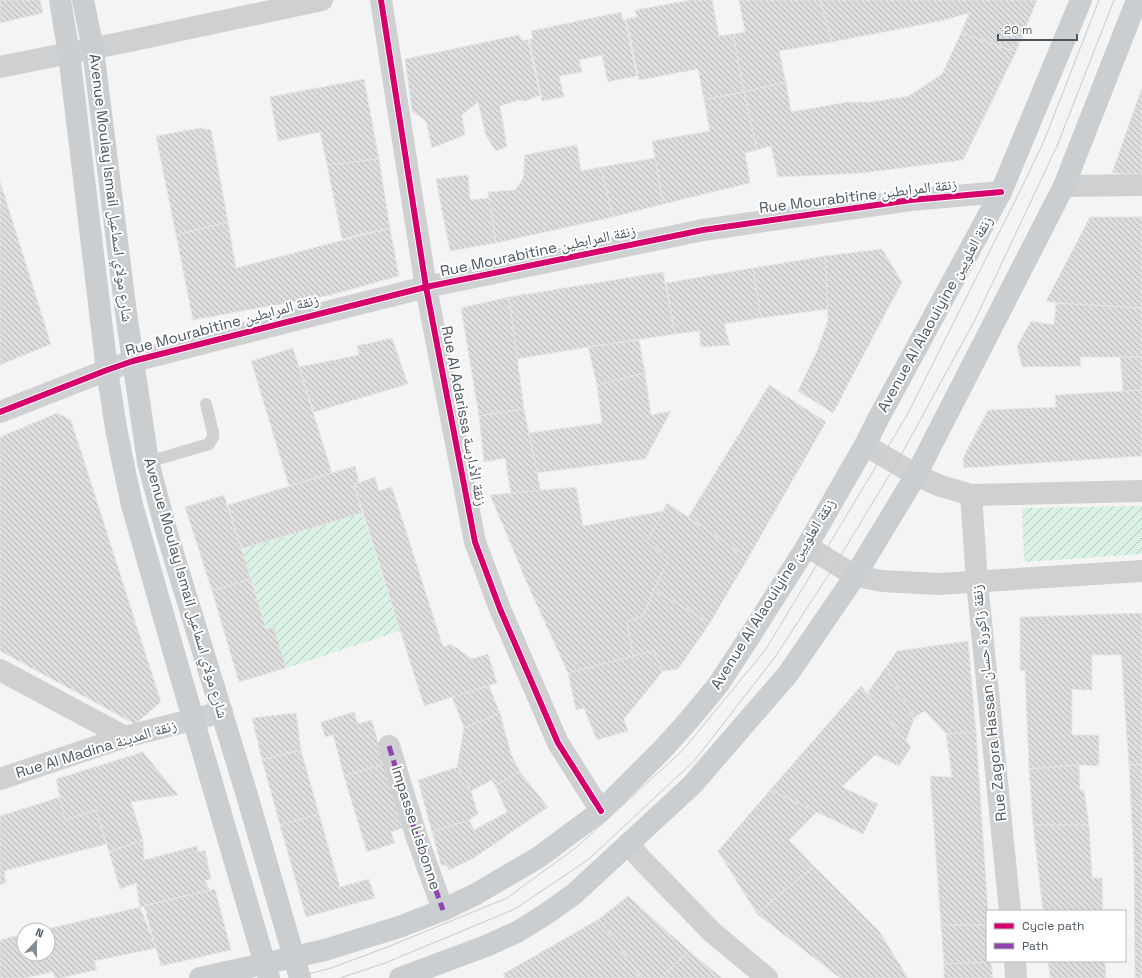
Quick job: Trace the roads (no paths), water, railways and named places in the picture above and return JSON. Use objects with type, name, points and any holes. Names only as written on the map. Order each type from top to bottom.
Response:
[{"type":"main road","name":"Avenue Moulay Ismail شارع مولاي اسماعيل","points":[[60,0],[69,54],[107,370],[124,468],[134,512],[193,720],[218,799],[267,971]]},
{"type":"main road","name":"Avenue Moulay Ismail شارع مولاي اسماعيل","points":[[83,0],[93,48],[133,361],[148,462],[168,537],[222,712],[297,968]]},
{"type":"main road","name":"Avenue Al Alaouiyine زنقة العلويين","points":[[200,978],[297,968],[326,950],[399,927],[443,910],[476,894],[539,857],[600,811],[662,750],[718,685],[747,642],[807,546],[865,446],[878,419],[1001,192],[1033,119],[1081,0]]},
{"type":"main road","points":[[400,978],[486,946],[517,932],[574,894],[692,785],[788,674],[855,576],[916,475],[1064,186],[1137,0]]},
{"type":"main road","points":[[124,468],[148,462]]},
{"type":"street","points":[[0,67],[69,54],[322,0]]},
{"type":"street","name":"Rue Al Adarissa زنقة الأدارسة","points":[[381,0],[426,287],[475,542],[500,609],[558,743],[600,811]]},
{"type":"street","points":[[1064,186],[1142,185]]},
{"type":"street","name":"Rue Mourabitine زنقة المرابطين","points":[[0,412],[133,361],[426,287],[703,230],[911,200],[1001,192]]},
{"type":"street","points":[[865,446],[916,475],[938,485],[971,495],[1142,491]]},
{"type":"street","name":"Rue Zagora Hassan زنقة زاكورة حسان","points":[[971,495],[977,582],[1010,910]]},
{"type":"street","points":[[807,546],[855,576],[882,581],[939,584],[1142,571]]},
{"type":"street","points":[[0,670],[125,737]]},
{"type":"street","name":"Rue Al Madina زنقة المدينة","points":[[0,778],[125,737],[222,712]]},
{"type":"street","name":"Impasse Lisbonne","points":[[389,746],[417,838],[443,910]]},
{"type":"street","points":[[628,844],[712,932],[767,978]]},
{"type":"street","points":[[1015,962],[1016,978]]},
{"type":"lane","points":[[148,462],[209,444],[213,437],[213,433],[206,404]]},
{"type":"tram line","points":[[293,978],[331,968],[385,948],[507,898],[578,846],[683,750],[766,649],[907,415],[1044,141],[1099,0]]},
{"type":"tram line","points":[[340,978],[385,963],[515,909],[589,859],[695,760],[775,657],[835,565],[896,464],[975,320],[1057,146],[1114,0]]}]
